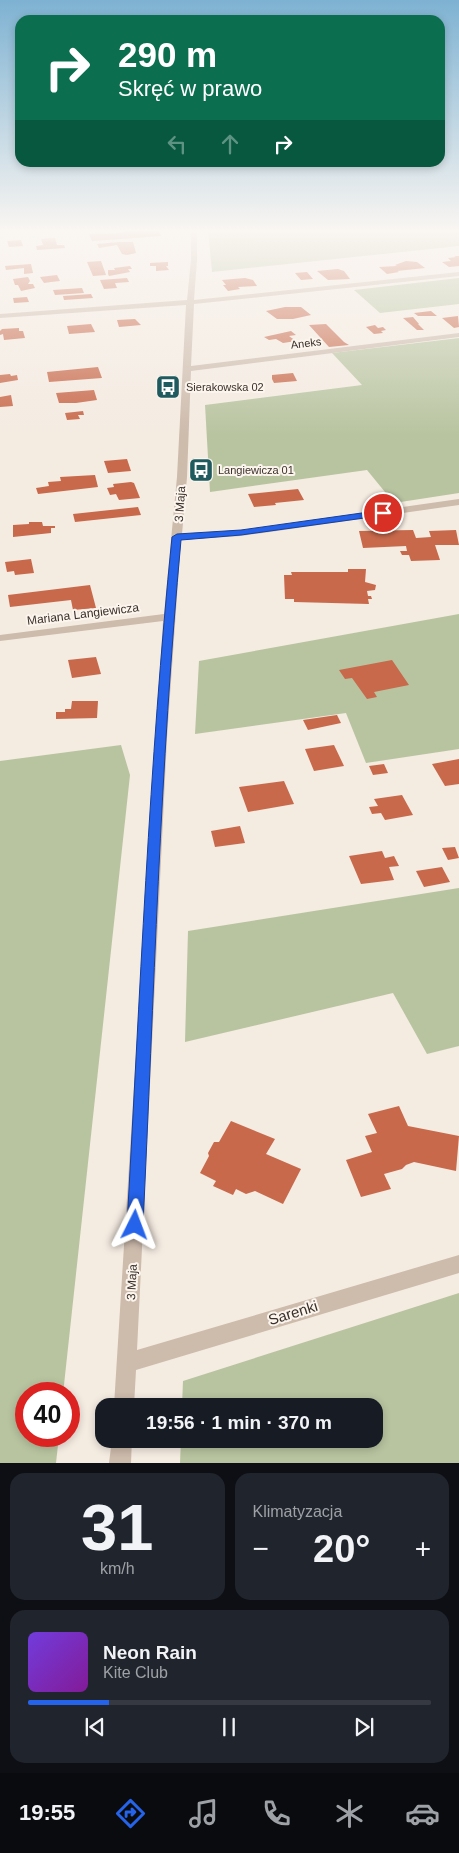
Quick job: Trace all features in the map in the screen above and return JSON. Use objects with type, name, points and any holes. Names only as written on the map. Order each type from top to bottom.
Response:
[{"type":"street","name":"3 Maja","points":[[125,1398],[169,617],[177,537],[190,298]]},
{"type":"street","points":[[0,316],[226,298]]},
{"type":"street","name":"Aneks","points":[[186,369],[459,335]]},
{"type":"street","points":[[177,537],[241,532],[459,502]]},
{"type":"street","name":"Mariana Langiewicza","points":[[0,638],[169,617]]},
{"type":"street","name":"Sarenki","points":[[127,1362],[459,1264]]},
{"type":"street","points":[[120,1463],[121,1448]]},
{"type":"green space","points":[[363,298],[459,298],[459,304],[380,313]]},
{"type":"green space","points":[[459,338],[459,493],[394,503],[367,470],[210,492],[205,405],[362,385],[332,353]]},
{"type":"green space","points":[[459,614],[459,749],[366,763],[346,713],[195,734],[199,661]]},
{"type":"green space","points":[[121,745],[130,775],[64,1382],[15,1382],[15,1447],[58,1447],[56,1463],[0,1463],[0,761]]},
{"type":"green space","points":[[459,888],[459,1046],[427,1054],[393,993],[185,1042],[188,931]]},
{"type":"green space","points":[[459,1293],[459,1463],[180,1463],[181,1448],[383,1448],[383,1398],[182,1398],[183,1381]]},
{"type":"building","points":[[13,298],[28,298],[29,302],[14,303]]},
{"type":"building","points":[[64,298],[89,298],[64,300]]},
{"type":"building","points":[[285,307],[301,307],[311,315],[293,319],[277,319],[266,311]]},
{"type":"building","points":[[431,311],[437,316],[418,316],[414,313]]},
{"type":"building","points":[[458,316],[459,327],[454,328],[442,318]]},
{"type":"building","points":[[413,317],[424,330],[417,330],[403,318]]},
{"type":"building","points":[[135,319],[141,325],[119,327],[117,320]]},
{"type":"building","points":[[91,324],[95,332],[69,334],[67,326]]},
{"type":"building","points":[[326,324],[349,345],[329,347],[309,325]]},
{"type":"building","points":[[375,325],[386,330],[381,331],[383,333],[374,334],[366,327]]},
{"type":"building","points":[[19,328],[19,331],[23,331],[25,338],[4,340],[3,334],[0,335],[2,329]]},
{"type":"building","points":[[291,331],[296,335],[289,336],[296,341],[283,343],[276,339],[269,340],[264,337]]},
{"type":"building","points":[[98,367],[102,378],[49,382],[47,372]]},
{"type":"building","points":[[293,373],[297,381],[274,383],[272,379],[272,375]]},
{"type":"building","points":[[10,374],[11,376],[17,375],[18,380],[0,383],[0,375]]},
{"type":"building","points":[[94,390],[97,400],[76,403],[59,403],[56,393]]},
{"type":"building","points":[[11,395],[13,406],[0,407],[0,397]]},
{"type":"building","points":[[83,411],[84,415],[78,415],[80,419],[67,420],[65,413]]},
{"type":"building","points":[[127,459],[131,471],[108,473],[104,461]]},
{"type":"building","points":[[95,475],[98,487],[38,494],[36,488],[49,486],[48,482],[61,481],[60,477]]},
{"type":"building","points":[[134,483],[140,498],[119,500],[116,494],[110,495],[107,488],[114,487],[113,484]]},
{"type":"building","points":[[298,489],[304,500],[275,503],[276,505],[254,507],[248,494]]},
{"type":"building","points":[[138,507],[141,515],[75,522],[73,514]]},
{"type":"building","points":[[29,522],[42,522],[43,526],[55,526],[55,528],[51,528],[51,533],[13,537],[13,525],[29,524]]},
{"type":"building","points":[[413,530],[416,538],[431,537],[429,531],[456,530],[459,545],[435,545],[440,560],[411,561],[409,555],[402,555],[400,551],[407,551],[406,546],[363,548],[359,531]]},
{"type":"building","points":[[31,559],[34,573],[15,575],[14,571],[7,572],[5,562]]},
{"type":"building","points":[[348,569],[366,569],[365,582],[376,585],[375,590],[367,591],[368,596],[371,596],[372,599],[368,599],[369,604],[294,602],[294,599],[285,599],[284,575],[292,575],[291,572],[348,572]]},
{"type":"building","points":[[90,585],[96,608],[73,610],[71,600],[10,607],[8,595]]},
{"type":"building","points":[[96,657],[101,674],[72,678],[68,660]]},
{"type":"building","points":[[392,660],[409,685],[374,692],[377,697],[367,699],[352,678],[345,679],[339,670]]},
{"type":"building","points":[[72,701],[98,701],[97,718],[56,719],[56,712],[65,712],[65,709],[71,709]]},
{"type":"building","points":[[337,715],[341,723],[308,730],[303,720]]},
{"type":"building","points":[[334,745],[344,766],[314,771],[305,749]]},
{"type":"building","points":[[459,759],[459,784],[445,786],[432,764]]},
{"type":"building","points":[[384,764],[388,773],[373,775],[369,766]]},
{"type":"building","points":[[284,781],[294,804],[248,812],[239,787]]},
{"type":"building","points":[[402,795],[413,815],[385,820],[381,813],[372,814],[369,807],[378,806],[374,799]]},
{"type":"building","points":[[240,826],[245,843],[215,847],[211,831]]},
{"type":"building","points":[[455,847],[459,858],[448,860],[442,848]]},
{"type":"building","points":[[382,851],[385,858],[394,856],[399,866],[389,867],[394,880],[361,884],[349,856]]},
{"type":"building","points":[[442,867],[450,882],[424,887],[416,871]]},
{"type":"building","points":[[399,1106],[408,1126],[459,1136],[456,1171],[414,1162],[402,1169],[384,1174],[391,1189],[361,1197],[346,1160],[372,1152],[365,1136],[377,1133],[368,1114]]},
{"type":"building","points":[[231,1121],[275,1139],[266,1154],[301,1169],[283,1204],[255,1191],[246,1194],[236,1189],[233,1195],[213,1186],[216,1181],[200,1173],[214,1142],[219,1142]]},
{"type":"place","name":"Sierakowska 02","points":[[168,387]]},
{"type":"place","name":"Langiewicza 01","points":[[201,470]]},
{"type":"route","points":[[135,1225],[161,738],[169,617],[177,537],[241,532],[383,513]]}]
